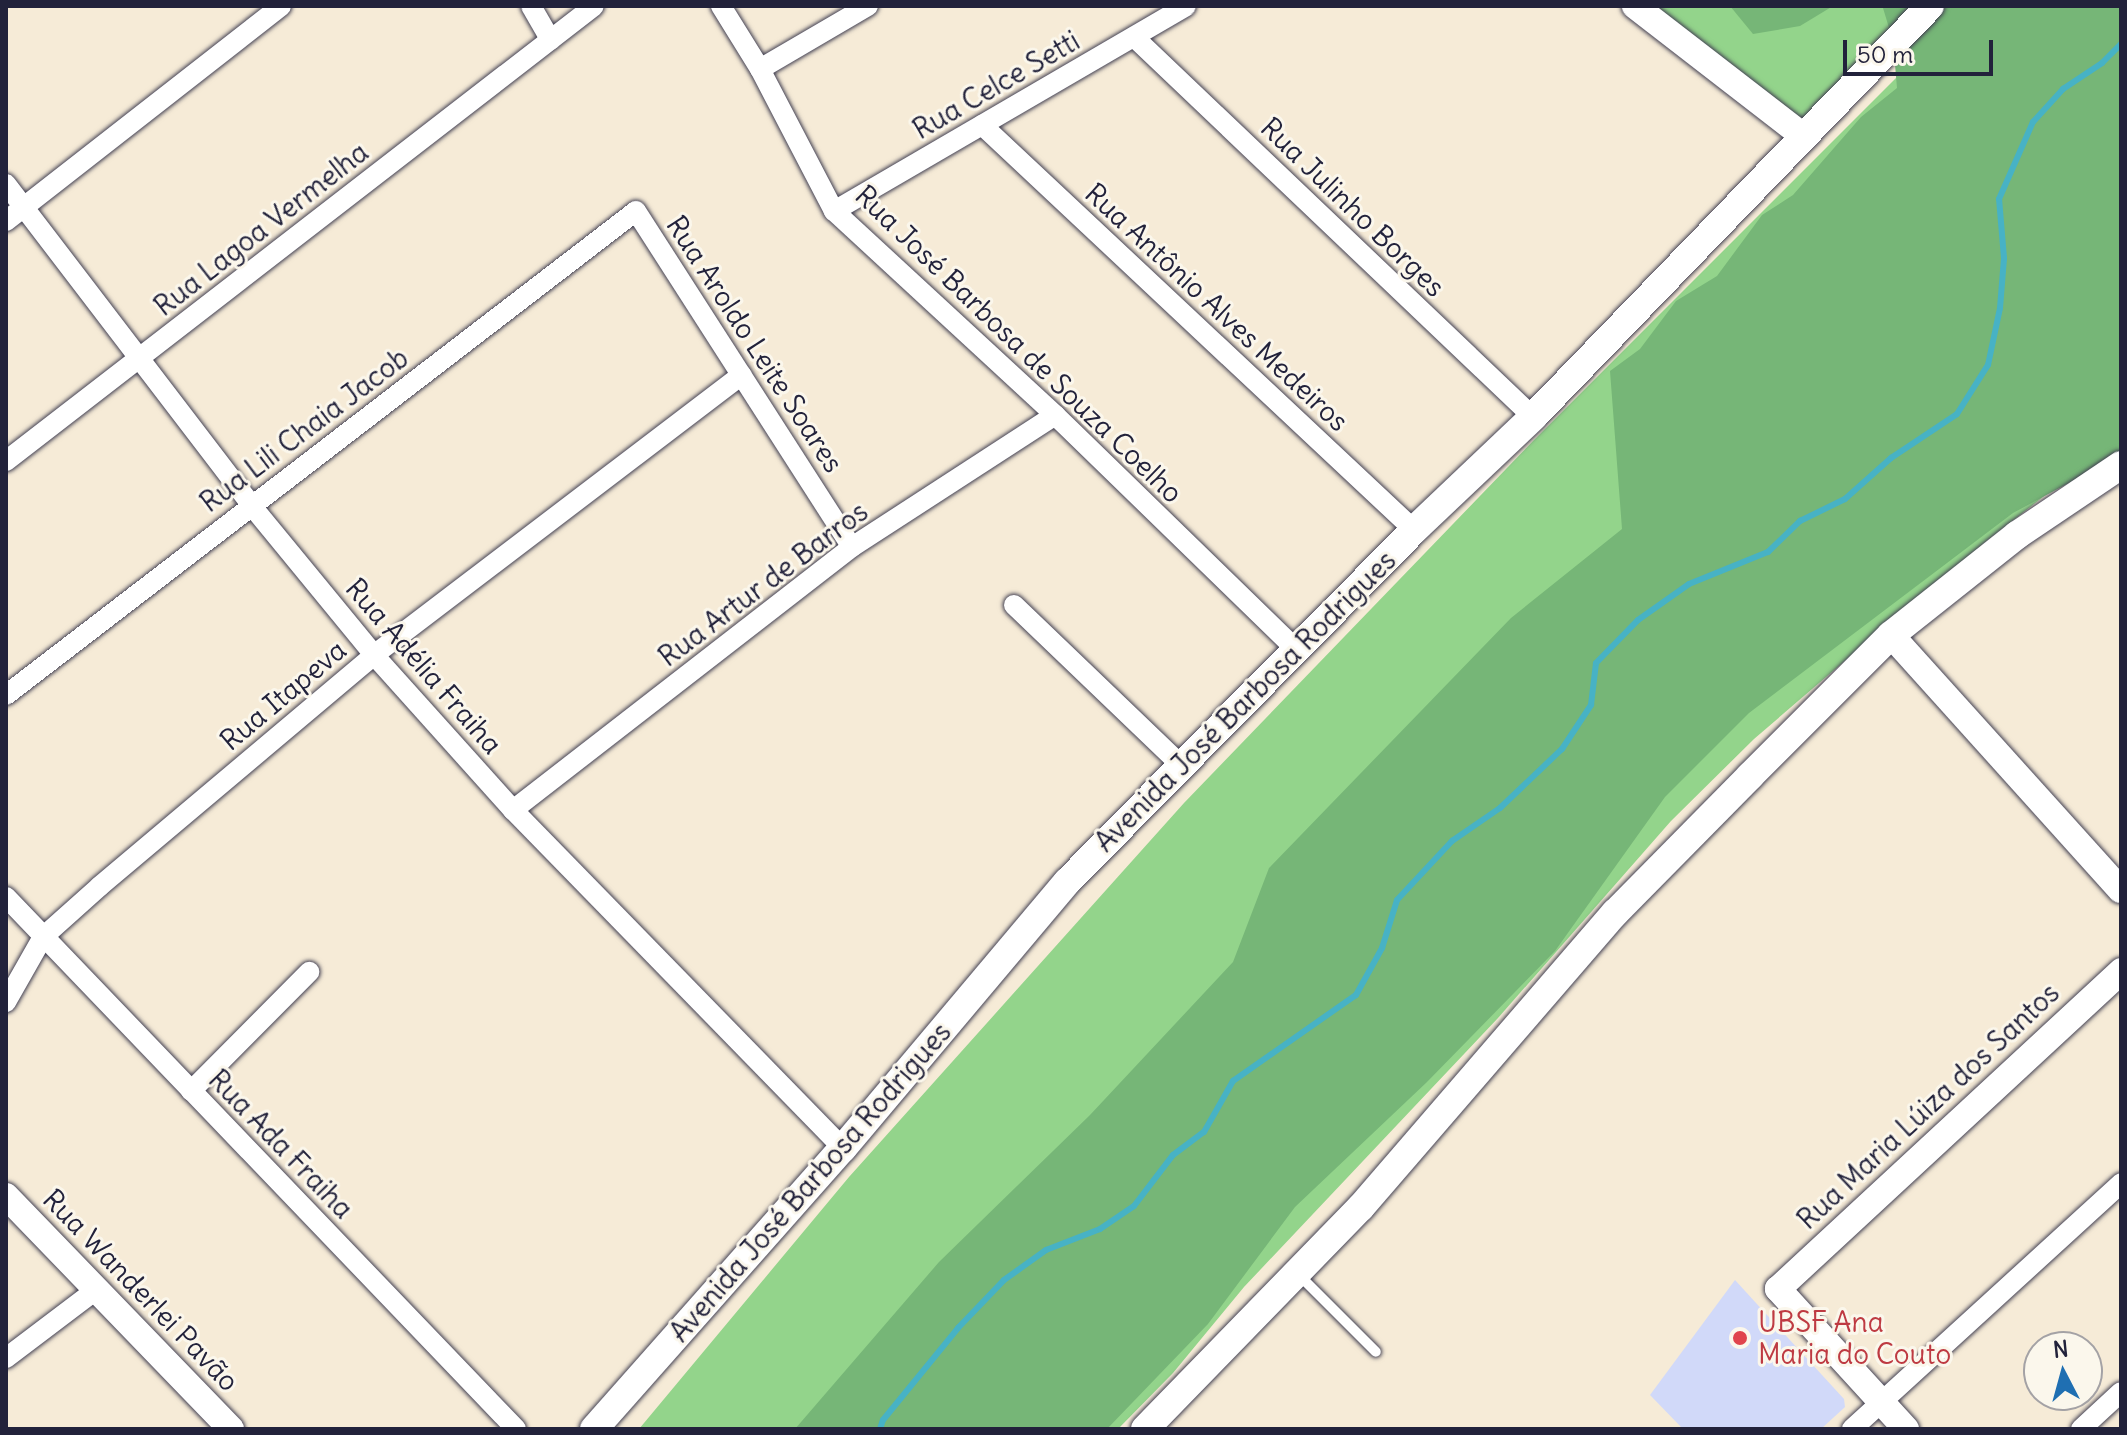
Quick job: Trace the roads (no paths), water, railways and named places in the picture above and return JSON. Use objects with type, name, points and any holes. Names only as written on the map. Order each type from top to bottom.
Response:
[{"type":"main road","name":"Avenida José Barbosa Rodrigues","points":[[594,1429],[843,1148],[1067,882],[1414,530],[1533,417],[1930,6]]},
{"type":"main road","points":[[1145,1429],[1361,1207],[1615,913],[1891,635],[2017,535],[2121,465]]},
{"type":"street","points":[[6,221],[281,6]]},
{"type":"street","points":[[531,6],[551,40]]},
{"type":"street","name":"Rua Lagoa Vermelha","points":[[6,461],[594,6]]},
{"type":"street","name":"Rua José Barbosa de Souza Coelho","points":[[721,6],[760,69],[834,211],[1055,415],[1296,649]]},
{"type":"street","points":[[760,69],[868,6]]},
{"type":"street","name":"Rua Celce Setti","points":[[834,211],[1186,6]]},
{"type":"street","points":[[1635,6],[1803,136]]},
{"type":"street","name":"Rua Julinho Borges","points":[[1134,37],[1533,417]]},
{"type":"street","name":"Rua Antônio Alves Medeiros","points":[[982,125],[1414,530]]},
{"type":"street","name":"Rua Adélia Fraiha","points":[[6,184],[251,505],[374,655],[513,810],[843,1148]]},
{"type":"street","name":"Rua Aroldo Leite Soares","points":[[636,211],[852,547]]},
{"type":"street","name":"Rua Lili Chaia Jacob","points":[[6,695],[636,211]]},
{"type":"street","name":"Rua Itapeva","points":[[6,1002],[43,937],[374,655],[742,375]]},
{"type":"street","name":"Rua Artur de Barros","points":[[513,810],[852,547],[1055,415]]},
{"type":"street","points":[[1014,605],[1182,766]]},
{"type":"street","points":[[1891,635],[2121,890]]},
{"type":"street","name":"Rua Ada Fraiha","points":[[6,897],[516,1429]]},
{"type":"street","name":"Rua Maria Lúiza dos Santos","points":[[1881,1402],[1778,1289],[2121,971]]},
{"type":"street","points":[[191,1091],[309,972]]},
{"type":"street","points":[[1852,1429],[2121,1183]]},
{"type":"street","name":"Rua Wanderlei Pavão","points":[[6,1196],[231,1429]]},
{"type":"street","points":[[6,1358],[96,1290]]},
{"type":"street","points":[[2081,1429],[2121,1392]]},
{"type":"street","points":[[1881,1402],[1906,1429]]},
{"type":"lane","points":[[1296,1273],[1376,1352]]},
{"type":"waterway","points":[[880,1429],[883,1420],[958,1328],[1004,1280],[1046,1250],[1100,1229],[1134,1206],[1173,1155],[1204,1132],[1233,1081],[1356,995],[1382,948],[1397,900],[1452,841],[1500,808],[1562,749],[1591,705],[1596,663],[1638,620],[1689,584],[1768,552],[1800,521],[1845,499],[1891,458],[1957,414],[1988,365],[2000,308],[2004,258],[1999,199],[2033,122],[2063,89],[2102,63],[2121,44]]},
{"type":"place","name":"UBSF Ana Maria do Couto","points":[[1740,1338]]}]
